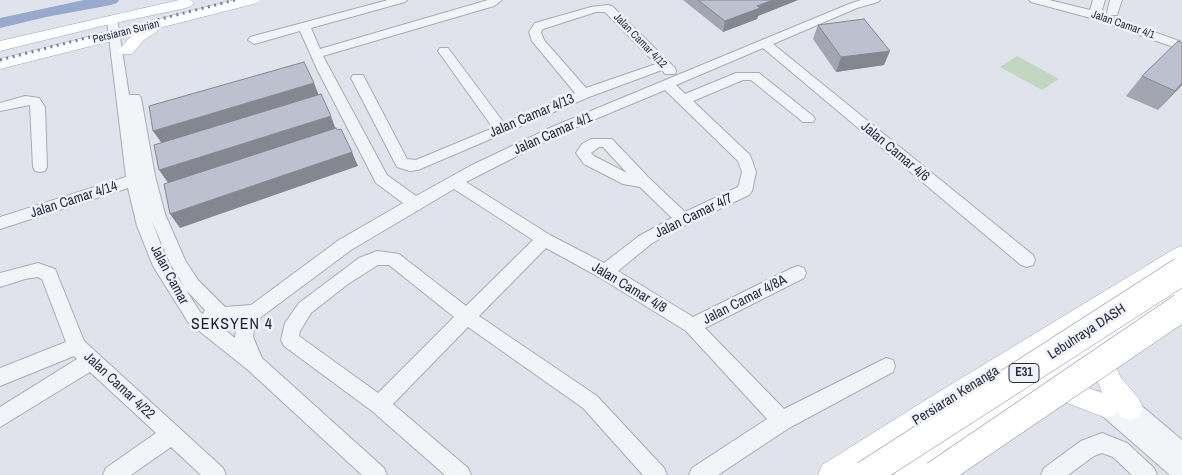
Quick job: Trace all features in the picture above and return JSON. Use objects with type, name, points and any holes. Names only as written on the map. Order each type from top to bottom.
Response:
[{"type":"highway","name":"Lebuhraya DASH","points":[[848,472],[1182,271]]},
{"type":"highway","name":"E31","points":[[935,475],[1177,301]]},
{"type":"main road","name":"Persiaran Surian","points":[[0,48],[118,27],[170,21],[252,0]]},
{"type":"main road","name":"Persiaran Surian","points":[[0,64],[75,46],[118,27],[194,1]]},
{"type":"main road","name":"Persiaran Surian","points":[[0,48],[110,19],[194,1]]},
{"type":"main road","points":[[75,46],[103,46],[122,52],[150,29],[170,21]]},
{"type":"main road","name":"Persiaran Kenanga","points":[[848,472],[949,399],[1182,255]]},
{"type":"main road","points":[[1065,363],[1063,347],[1072,338],[1146,288],[1182,259]]},
{"type":"main road","points":[[908,475],[1065,363],[1177,301]]},
{"type":"main road","points":[[1118,407],[1105,369],[1107,355],[1177,301]]},
{"type":"main road","points":[[848,472],[906,441],[1036,360],[1065,363]]},
{"type":"main road","points":[[988,418],[1053,393],[1067,391],[1118,407]]},
{"type":"street","points":[[254,40],[401,0]]},
{"type":"street","points":[[316,54],[490,4],[496,0]]},
{"type":"street","name":"Jalan Camar 4/1","points":[[255,364],[244,337],[245,329],[255,312],[345,245],[415,203],[557,130],[853,6],[874,0]]},
{"type":"street","name":"Jalan Camar 4/1","points":[[1035,0],[1095,15],[1182,46]]},
{"type":"street","points":[[1095,15],[1099,0]]},
{"type":"street","points":[[1113,13],[1116,0]]},
{"type":"street","name":"Jalan Camar 4/12","points":[[584,94],[538,41],[535,32],[538,26],[595,9],[608,8],[664,65],[674,82]]},
{"type":"street","points":[[304,26],[316,54],[318,68],[334,100],[356,131],[382,179],[415,203]]},
{"type":"street","name":"Jalan Camar","points":[[118,27],[141,178],[145,226],[161,266],[194,317],[255,364],[377,475]]},
{"type":"street","name":"Jalan Camar 4/6","points":[[764,43],[1027,260]]},
{"type":"street","points":[[444,51],[501,129]]},
{"type":"street","name":"Jalan Camar 4/13","points":[[358,78],[402,163],[410,166],[418,165],[584,94],[664,65]]},
{"type":"street","points":[[683,100],[741,76],[754,76],[808,118]]},
{"type":"street","name":"Jalan Camar 4/7","points":[[605,272],[645,240],[683,219],[744,192],[749,172],[745,160],[683,100],[674,82]]},
{"type":"street","points":[[0,107],[25,100],[34,101],[38,107],[40,167]]},
{"type":"street","points":[[338,137],[356,131]]},
{"type":"street","name":"Jalan Camar","points":[[141,178],[178,263],[192,285],[222,316]]},
{"type":"street","name":"Jalan Camar 4/14","points":[[0,224],[141,178]]},
{"type":"street","name":"Jalan Camar 4/8","points":[[455,182],[544,239],[605,272],[692,326],[782,421]]},
{"type":"street","points":[[644,182],[683,219]]},
{"type":"street","points":[[379,405],[544,239]]},
{"type":"street","points":[[461,475],[379,405],[290,340],[291,329],[305,308],[365,263],[377,258],[393,259],[466,317],[590,402],[657,475]]},
{"type":"street","name":"Jalan Camar 4/22","points":[[0,280],[24,272],[38,270],[49,274],[77,346],[91,362],[216,475]]},
{"type":"street","name":"Jalan Camar 4/8A","points":[[692,326],[798,273]]},
{"type":"street","name":"Jalan Camar 4/1","points":[[194,317],[255,312]]},
{"type":"street","points":[[0,377],[77,346]]},
{"type":"street","points":[[0,418],[91,362]]},
{"type":"street","points":[[1065,363],[1118,407],[1182,453]]},
{"type":"street","points":[[699,475],[782,421],[886,366]]},
{"type":"street","points":[[1118,407],[1182,472]]},
{"type":"street","points":[[113,475],[171,434]]},
{"type":"street","points":[[1051,475],[1088,448],[1102,442],[1120,450],[1147,475]]},
{"type":"green space","points":[[1017,56],[1059,79],[1042,90],[1000,67]]},
{"type":"building","points":[[698,0],[773,0],[757,6],[760,8],[725,21]]},
{"type":"building","points":[[864,19],[890,51],[841,57],[818,25]]},
{"type":"building","points":[[1178,41],[1182,43],[1182,83],[1175,91],[1142,76]]},
{"type":"building","points":[[304,62],[314,83],[153,131],[149,106]]},
{"type":"building","points":[[321,94],[331,116],[159,170],[154,145]]},
{"type":"building","points":[[336,128],[337,130],[341,129],[352,152],[170,214],[164,184]]},
{"type":"waterway","points":[[0,23],[44,12],[111,0]]},
{"type":"railway","points":[[0,60],[235,0]]},
{"type":"district","name":"SEKSYEN 4","points":[[232,325]]}]
